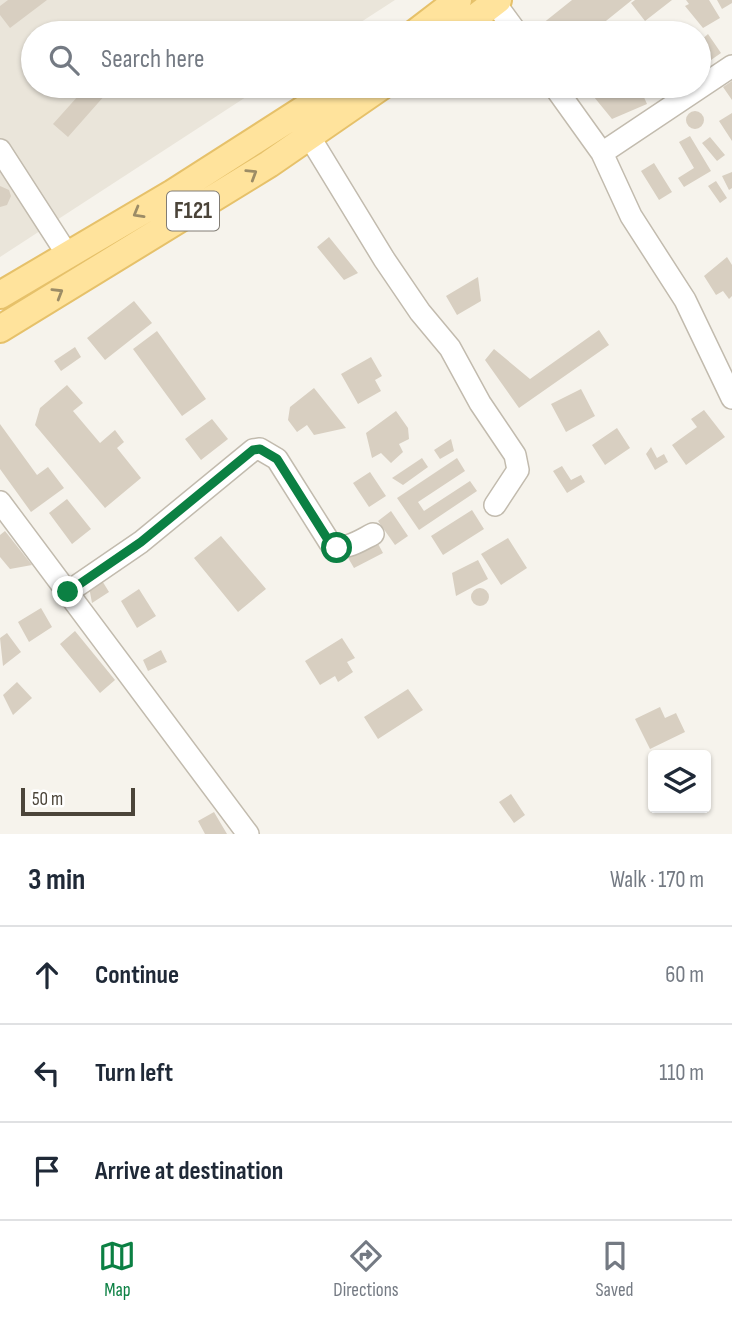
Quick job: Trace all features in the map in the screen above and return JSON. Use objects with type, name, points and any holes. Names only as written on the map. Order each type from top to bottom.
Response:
[{"type":"main road","points":[[431,21],[458,0]]},
{"type":"main road","points":[[471,21],[497,1]]},
{"type":"main road","name":"F121","points":[[0,295],[173,193],[321,98]]},
{"type":"main road","name":"F121","points":[[0,329],[309,136],[364,98]]},
{"type":"street","points":[[497,1],[510,21]]},
{"type":"street","points":[[711,80],[732,66]]},
{"type":"street","points":[[563,98],[602,153],[631,216],[685,300],[732,398]]},
{"type":"street","points":[[602,153],[684,98]]},
{"type":"street","points":[[309,136],[384,259],[420,312],[450,348],[480,403],[515,455],[517,470],[495,505]]},
{"type":"street","points":[[0,150],[67,254]]},
{"type":"street","points":[[68,592],[141,542],[253,450],[260,449],[277,459],[330,543],[337,548],[373,534]]},
{"type":"street","points":[[0,502],[248,834]]},
{"type":"shaded area","points":[[0,0],[395,0],[363,21],[21,21],[21,98],[245,98],[0,257]]},
{"type":"building","points":[[8,0],[47,0],[10,28],[0,15],[0,6]]},
{"type":"building","points":[[572,0],[632,0],[606,21],[546,21]]},
{"type":"building","points":[[635,0],[672,0],[645,21],[631,3]]},
{"type":"building","points":[[686,0],[709,0],[720,18],[711,23],[711,21],[697,21],[685,6],[689,4]]},
{"type":"building","points":[[717,0],[732,0],[732,3],[722,9]]},
{"type":"building","points":[[711,38],[721,53],[711,60]]},
{"type":"building","points":[[732,81],[732,100],[723,87]]},
{"type":"building","points":[[76,98],[102,98],[68,137],[53,124]]},
{"type":"building","points":[[595,98],[644,98],[647,104],[612,119]]},
{"type":"building","points":[[695,111],[701,114],[704,120],[701,126],[695,129],[689,126],[686,120],[689,114]]},
{"type":"building","points":[[732,113],[732,141],[719,121]]},
{"type":"building","points":[[690,136],[711,171],[684,187],[678,178],[694,168],[679,142]]},
{"type":"building","points":[[710,137],[725,155],[717,161],[702,143]]},
{"type":"building","points":[[654,163],[672,192],[659,200],[641,171]]},
{"type":"building","points":[[732,172],[732,188],[729,190],[722,176]]},
{"type":"building","points":[[716,181],[727,198],[720,203],[708,186]]},
{"type":"building","points":[[0,186],[9,190],[11,196],[7,205],[0,207]]},
{"type":"building","points":[[329,237],[358,273],[344,280],[317,247]]},
{"type":"building","points":[[727,257],[732,265],[732,296],[729,299],[723,291],[716,295],[704,276]]},
{"type":"building","points":[[478,277],[481,301],[457,315],[446,296]]},
{"type":"building","points":[[134,301],[152,323],[105,360],[87,338]]},
{"type":"building","points":[[599,330],[609,345],[519,408],[485,360],[494,349],[530,379]]},
{"type":"building","points":[[157,331],[206,399],[182,416],[133,349]]},
{"type":"building","points":[[75,347],[81,357],[61,371],[54,361]]},
{"type":"building","points":[[371,357],[382,376],[375,380],[381,391],[358,404],[341,374]]},
{"type":"building","points":[[67,385],[83,403],[73,411],[100,443],[115,430],[124,442],[117,448],[141,478],[105,508],[35,425],[40,408]]},
{"type":"building","points":[[314,388],[346,428],[314,435],[307,425],[297,432],[288,420],[290,407]]},
{"type":"building","points":[[581,389],[595,416],[566,432],[551,404]]},
{"type":"building","points":[[704,410],[725,437],[686,465],[672,445],[697,427],[691,419]]},
{"type":"building","points":[[396,411],[408,428],[409,439],[399,444],[403,452],[391,463],[381,453],[372,458],[366,433]]},
{"type":"building","points":[[212,419],[228,439],[201,460],[185,439]]},
{"type":"building","points":[[0,424],[37,475],[48,467],[64,488],[31,512],[0,469]]},
{"type":"building","points":[[617,428],[630,448],[605,465],[592,445]]},
{"type":"building","points":[[451,439],[454,451],[440,459],[434,450]]},
{"type":"building","points":[[651,447],[657,458],[664,454],[668,462],[655,470],[646,454]]},
{"type":"building","points":[[422,458],[428,467],[403,485],[392,478]]},
{"type":"building","points":[[457,458],[465,471],[418,502],[424,511],[470,481],[477,491],[419,530],[397,498]]},
{"type":"building","points":[[562,466],[571,480],[581,475],[585,482],[567,493],[553,471]]},
{"type":"building","points":[[370,472],[386,496],[369,507],[353,483]]},
{"type":"building","points":[[67,499],[91,529],[72,544],[49,513]]},
{"type":"building","points":[[472,510],[484,529],[443,555],[431,536]]},
{"type":"building","points":[[391,511],[408,536],[395,545],[378,521]]},
{"type":"building","points":[[5,531],[32,565],[10,569],[0,557],[0,535]]},
{"type":"building","points":[[221,536],[266,589],[238,612],[194,558]]},
{"type":"building","points":[[508,538],[527,568],[501,585],[481,554]]},
{"type":"building","points":[[376,540],[383,553],[354,568],[347,556]]},
{"type":"building","points":[[478,560],[488,579],[456,596],[452,573]]},
{"type":"building","points":[[101,579],[109,592],[92,603],[89,587]]},
{"type":"building","points":[[476,588],[484,588],[489,597],[487,604],[476,606],[471,601],[471,593]]},
{"type":"building","points":[[139,589],[156,616],[137,628],[121,601]]},
{"type":"building","points":[[41,608],[52,627],[29,642],[18,622]]},
{"type":"building","points":[[75,631],[115,680],[100,693],[60,644]]},
{"type":"building","points":[[7,633],[21,652],[3,666],[0,638]]},
{"type":"building","points":[[342,638],[355,658],[347,662],[353,672],[338,682],[335,676],[320,685],[305,661]]},
{"type":"building","points":[[161,650],[167,662],[148,671],[143,660]]},
{"type":"building","points":[[17,682],[32,698],[13,715],[3,695]]},
{"type":"building","points":[[408,689],[423,710],[378,739],[364,717]]},
{"type":"building","points":[[660,707],[665,718],[676,713],[685,732],[650,749],[635,719]]},
{"type":"building","points":[[511,794],[525,815],[514,823],[499,802]]},
{"type":"building","points":[[214,812],[227,834],[205,834],[198,821]]},
{"type":"route","points":[[68,592],[141,542],[253,450],[265,449],[277,459],[330,543],[337,548]]}]
